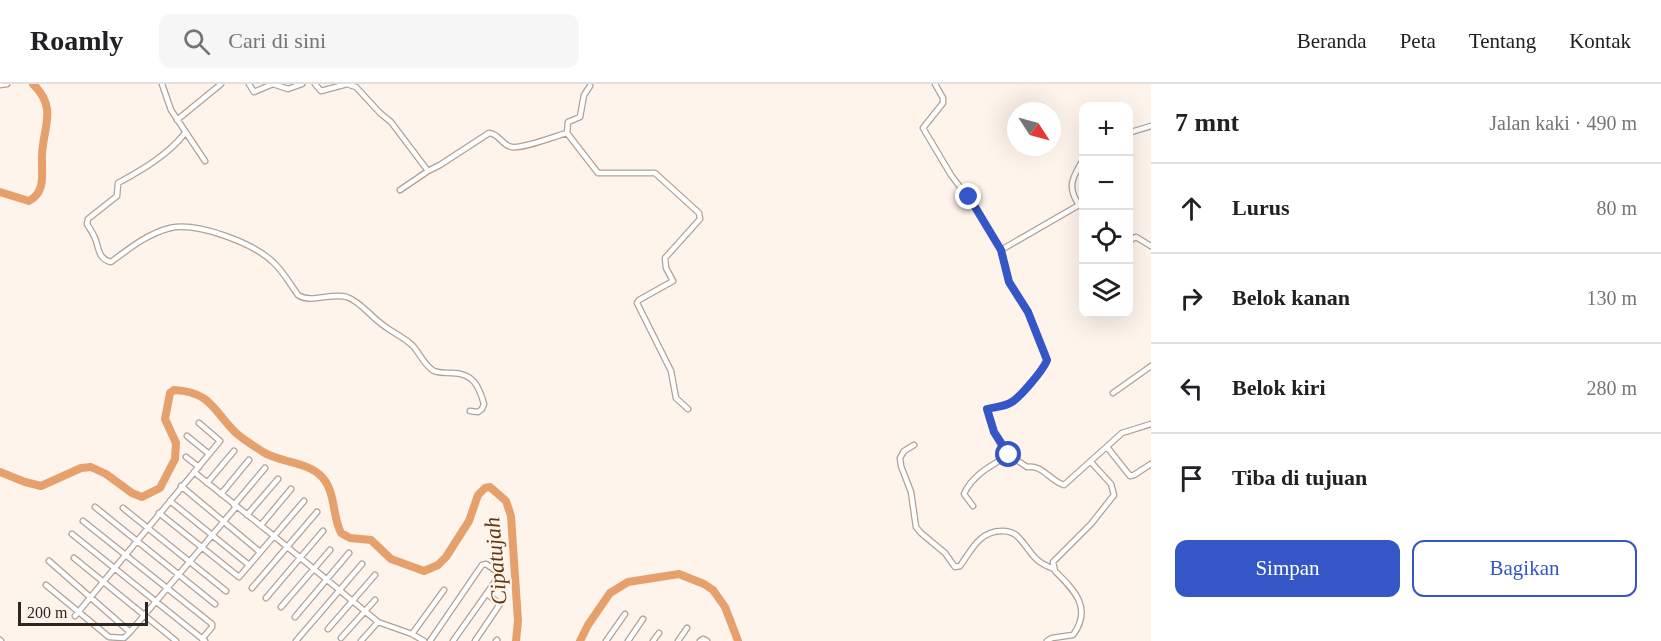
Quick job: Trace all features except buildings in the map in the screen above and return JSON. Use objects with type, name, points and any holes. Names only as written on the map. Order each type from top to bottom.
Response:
[{"type":"street","points":[[0,85],[7,84]]},
{"type":"street","points":[[162,84],[177,120],[206,161]]},
{"type":"street","points":[[177,120],[221,84]]},
{"type":"street","points":[[249,84],[254,92],[273,84],[291,89],[302,84]]},
{"type":"street","points":[[315,84],[321,91],[347,84],[356,87],[391,122],[428,171]]},
{"type":"street","points":[[934,84],[943,98],[943,104],[923,129],[951,175],[979,212],[1001,250],[1009,282],[1028,312],[1047,360],[1043,369],[1015,399],[1002,406],[987,409],[994,432],[1009,455],[1027,467],[1040,469],[1062,485],[1066,484],[1122,433],[1151,424]]},
{"type":"street","points":[[590,86],[584,95],[580,117],[568,122],[567,133],[598,173],[655,173],[699,213],[700,219],[665,258],[666,268],[673,281],[637,303],[671,371],[676,398],[688,409]]},
{"type":"street","points":[[1133,131],[1151,126]]},
{"type":"street","points":[[185,133],[173,147],[118,183],[117,196],[88,219],[87,224],[94,235],[101,257],[105,261],[111,262],[150,235],[172,228],[185,227],[242,243],[274,262],[298,295],[303,298],[347,297],[384,326],[404,337],[429,368],[436,372],[469,376],[480,389],[484,404],[478,412],[470,411]]},
{"type":"street","points":[[399,190],[489,133],[495,134],[511,147],[518,147],[567,133]]},
{"type":"street","points":[[1001,250],[1079,206],[1072,195],[1072,181],[1079,166]]},
{"type":"street","points":[[1133,238],[1136,237],[1151,246]]},
{"type":"street","points":[[1113,393],[1151,366]]},
{"type":"street","points":[[77,614],[220,441],[199,423]]},
{"type":"street","points":[[187,436],[209,454]]},
{"type":"street","points":[[914,445],[904,451],[900,458],[911,492],[916,526],[942,550],[955,567],[961,565],[969,550],[978,540],[991,532],[1001,531],[1016,535],[1036,561],[1054,569],[1079,599],[1082,613],[1074,634],[1047,641]]},
{"type":"street","points":[[1107,447],[1130,476],[1151,464]]},
{"type":"street","points":[[207,483],[234,451]]},
{"type":"street","points":[[973,506],[964,494],[966,488],[984,471],[1009,455]]},
{"type":"street","points":[[186,457],[199,466]]},
{"type":"street","points":[[221,494],[249,460]]},
{"type":"street","points":[[1054,569],[1055,558],[1091,524],[1114,495],[1111,484],[1090,462]]},
{"type":"street","points":[[46,585],[77,614],[109,637],[124,638],[190,562],[265,468]]},
{"type":"street","points":[[194,472],[378,622],[412,634],[424,641]]},
{"type":"street","points":[[247,515],[278,478]]},
{"type":"street","points":[[181,486],[260,552]]},
{"type":"street","points":[[261,525],[291,489]]},
{"type":"street","points":[[170,501],[249,564]]},
{"type":"street","points":[[159,513],[238,577],[304,501]]},
{"type":"street","points":[[95,507],[215,604]]},
{"type":"street","points":[[123,508],[226,591]]},
{"type":"street","points":[[252,588],[317,512]]},
{"type":"street","points":[[72,534],[203,640],[212,624],[83,521]]},
{"type":"street","points":[[266,598],[323,531]]},
{"type":"street","points":[[280,607],[330,550]]},
{"type":"street","points":[[295,617],[349,553]]},
{"type":"street","points":[[74,558],[176,641]]},
{"type":"street","points":[[49,561],[129,632]]},
{"type":"street","points":[[296,641],[362,564]]},
{"type":"street","points":[[430,641],[484,564],[499,574],[453,641]]},
{"type":"street","points":[[328,629],[375,575]]},
{"type":"street","points":[[412,634],[444,590]]},
{"type":"street","points":[[475,641],[501,604],[486,594]]},
{"type":"street","points":[[341,638],[375,600]]},
{"type":"street","points":[[606,641],[625,614]]},
{"type":"street","points":[[628,641],[643,620]]},
{"type":"street","points":[[361,641],[378,622]]},
{"type":"street","points":[[678,641],[687,628]]},
{"type":"street","points":[[653,641],[659,633]]},
{"type":"street","points":[[700,641],[702,639],[706,641]]},
{"type":"waterway","name":"Cipatujah","points":[[0,192],[29,201],[35,197],[41,187],[47,110],[41,93],[33,84]]},
{"type":"waterway","name":"Cipatujah","points":[[0,472],[41,486],[81,468],[91,467],[142,497],[160,488],[175,459],[176,443],[165,419],[170,393],[174,390],[196,394],[204,399],[236,433],[263,452],[309,468],[322,477],[330,490],[341,533],[350,538],[371,540],[391,559],[424,571],[438,565],[446,557],[469,521],[478,495],[485,488],[490,487],[506,501],[511,516],[518,621],[516,641]]},
{"type":"waterway","name":"Cipatujah","points":[[580,641],[610,593],[628,582],[679,574],[713,590],[725,607],[738,641]]},
{"type":"route","points":[[969,197],[1001,250],[1009,282],[1028,312],[1047,360],[1043,369],[1011,403],[987,409],[994,432],[1009,455]]}]
